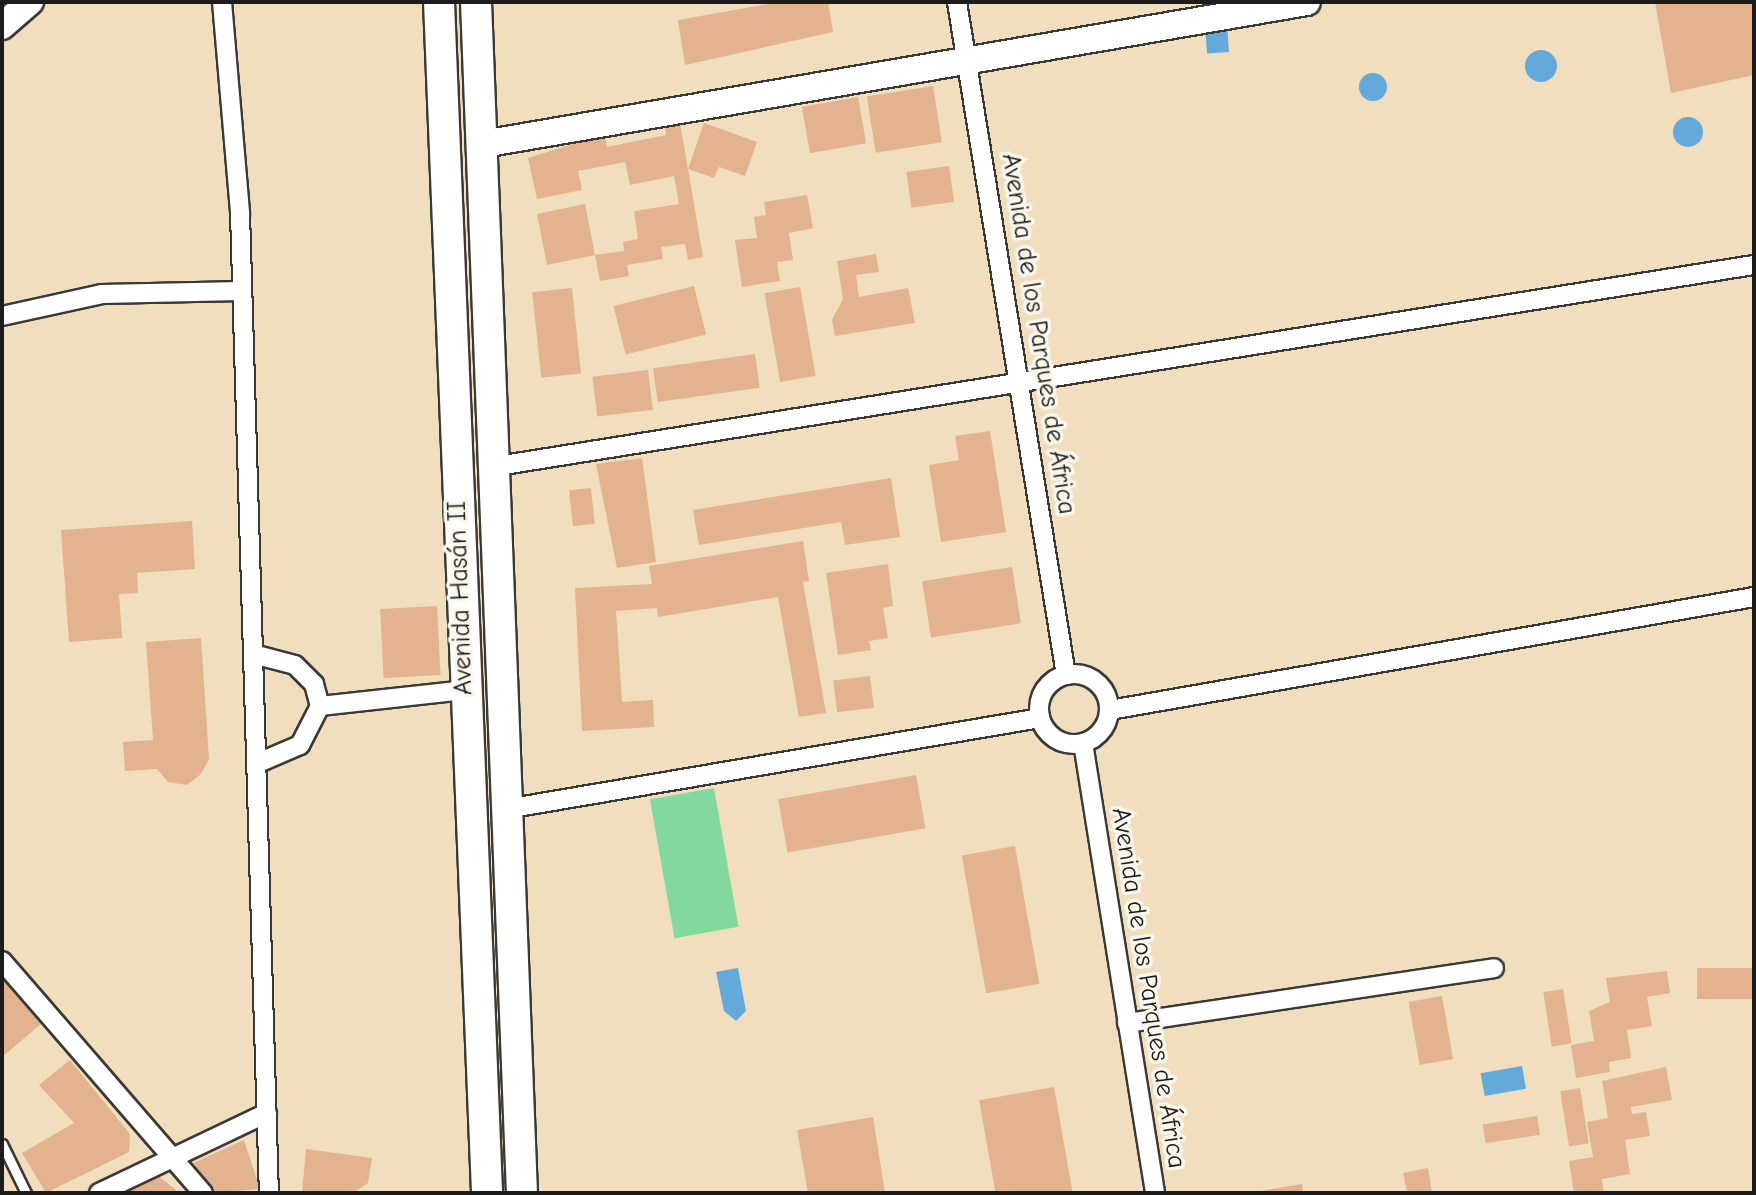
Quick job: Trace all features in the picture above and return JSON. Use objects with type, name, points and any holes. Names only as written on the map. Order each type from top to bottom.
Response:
[{"type":"main road","name":"Avenida Hasán II","points":[[439,2],[464,690],[487,1193]]},
{"type":"main road","name":"Avenida Hasán II","points":[[476,2],[483,144],[491,467],[522,1193]]},
{"type":"street","points":[[222,2],[242,291],[269,1193]]},
{"type":"street","name":"Avenida de los Parques de África","points":[[957,2],[1066,675]]},
{"type":"street","points":[[483,144],[1307,2]]},
{"type":"street","points":[[491,467],[1754,265]]},
{"type":"street","points":[[2,316],[102,294],[242,291]]},
{"type":"street","points":[[1110,710],[1754,597]]},
{"type":"street","points":[[253,654],[305,673],[320,706]]},
{"type":"street","points":[[1066,675],[1097,681],[1110,710],[1102,731],[1083,743],[1059,741],[1040,718],[1042,694],[1066,675]]},
{"type":"street","points":[[320,706],[464,690]]},
{"type":"street","points":[[258,763],[300,745],[320,706]]},
{"type":"street","points":[[506,809],[1040,718]]},
{"type":"street","name":"Avenida de los Parques de África","points":[[1083,743],[1155,1193]]},
{"type":"street","points":[[2,961],[203,1193]]},
{"type":"street","points":[[1127,1023],[1494,968]]},
{"type":"street","points":[[99,1193],[267,1113]]},
{"type":"lane","points":[[2,1144],[26,1193]]},
{"type":"green space","points":[[714,788],[738,927],[674,938],[650,799]]},
{"type":"water","points":[[1227,24],[1229,52],[1207,53],[1205,26]]},
{"type":"water","points":[[1541,50],[1552,55],[1557,66],[1552,77],[1541,82],[1530,77],[1525,66],[1530,55]]},
{"type":"water","points":[[1373,73],[1383,77],[1387,87],[1383,97],[1373,101],[1363,97],[1359,87],[1363,77]]},
{"type":"water","points":[[1688,117],[1699,121],[1703,132],[1699,143],[1688,147],[1677,143],[1673,132],[1677,121]]},
{"type":"water","points":[[738,968],[746,1011],[736,1021],[724,1011],[716,972]]},
{"type":"water","points":[[1522,1066],[1526,1089],[1485,1096],[1481,1073]]},
{"type":"building","points":[[780,2],[828,2],[833,32],[685,65],[678,20]]},
{"type":"building","points":[[1655,2],[1754,2],[1754,75],[1671,93]]},
{"type":"building","points":[[933,86],[942,142],[876,153],[867,96]]},
{"type":"building","points":[[858,97],[866,143],[810,153],[802,107]]},
{"type":"building","points":[[679,117],[703,257],[688,260],[685,244],[661,247],[663,259],[627,265],[629,276],[600,281],[595,255],[624,251],[623,242],[638,239],[634,211],[679,204],[674,176],[630,185],[625,162],[578,171],[582,190],[537,199],[528,158],[605,134],[607,147],[666,135],[664,120]]},
{"type":"building","points":[[704,123],[757,142],[745,176],[719,167],[714,178],[688,169]]},
{"type":"building","points":[[949,166],[954,202],[911,208],[906,172]]},
{"type":"building","points":[[807,195],[813,228],[789,233],[793,260],[777,262],[780,281],[742,287],[735,240],[757,238],[754,217],[766,215],[764,202]]},
{"type":"building","points":[[585,204],[595,255],[547,265],[537,214]]},
{"type":"building","points":[[876,254],[879,272],[856,275],[859,297],[908,288],[915,323],[835,336],[832,320],[843,299],[837,261]]},
{"type":"building","points":[[694,286],[706,335],[626,355],[613,306]]},
{"type":"building","points":[[800,287],[816,376],[780,382],[765,293]]},
{"type":"building","points":[[572,288],[581,374],[541,378],[532,292]]},
{"type":"building","points":[[755,354],[760,388],[658,402],[653,368]]},
{"type":"building","points":[[648,370],[653,410],[597,417],[592,377]]},
{"type":"building","points":[[990,431],[1006,532],[941,542],[929,465],[959,460],[955,436]]},
{"type":"building","points":[[642,458],[656,562],[617,568],[596,464]]},
{"type":"building","points":[[891,478],[900,537],[845,545],[841,522],[699,545],[693,510]]},
{"type":"building","points":[[591,488],[595,524],[573,526],[569,490]]},
{"type":"building","points":[[192,521],[195,569],[137,573],[138,593],[119,594],[122,638],[69,642],[61,530]]},
{"type":"building","points":[[803,541],[809,581],[803,582],[826,713],[799,717],[778,597],[658,617],[657,608],[616,611],[622,702],[653,700],[654,727],[582,731],[575,588],[652,584],[649,566]]},
{"type":"building","points":[[888,564],[893,606],[883,608],[888,638],[869,641],[871,650],[838,655],[826,573]]},
{"type":"building","points":[[1012,567],[1021,623],[931,638],[922,581]]},
{"type":"building","points":[[437,606],[441,675],[384,678],[380,609]]},
{"type":"building","points":[[201,638],[209,759],[201,774],[187,785],[168,782],[157,769],[125,771],[123,742],[153,740],[146,642]]},
{"type":"building","points":[[870,676],[874,708],[837,712],[833,681]]},
{"type":"building","points":[[916,775],[925,828],[788,852],[778,799]]},
{"type":"building","points":[[1015,846],[1039,984],[986,993],[962,855]]},
{"type":"building","points":[[1697,968],[1754,968],[1754,999],[1697,999]]},
{"type":"building","points":[[1667,971],[1670,993],[1647,997],[1652,1026],[1627,1030],[1631,1058],[1609,1062],[1610,1072],[1576,1078],[1571,1045],[1594,1041],[1589,1011],[1610,1002],[1606,978]]},
{"type":"building","points":[[2,977],[41,1024],[2,1057]]},
{"type":"building","points":[[1563,989],[1572,1043],[1552,1046],[1543,992]]},
{"type":"building","points":[[1442,996],[1453,1059],[1420,1065],[1409,1002]]},
{"type":"building","points":[[70,1060],[130,1134],[129,1152],[46,1193],[22,1153],[74,1123],[39,1085]]},
{"type":"building","points":[[1666,1067],[1672,1100],[1631,1107],[1632,1114],[1646,1112],[1650,1136],[1625,1140],[1630,1174],[1602,1179],[1604,1193],[1574,1193],[1569,1161],[1593,1157],[1587,1122],[1608,1118],[1602,1081]]},
{"type":"building","points":[[1054,1087],[1073,1193],[996,1193],[979,1100]]},
{"type":"building","points":[[1580,1088],[1589,1143],[1569,1146],[1560,1091]]},
{"type":"building","points":[[1537,1116],[1540,1135],[1486,1143],[1483,1125]]},
{"type":"building","points":[[873,1117],[885,1193],[808,1193],[797,1130]]},
{"type":"building","points":[[244,1140],[260,1189],[214,1193],[189,1165]]},
{"type":"building","points":[[306,1149],[372,1158],[368,1183],[353,1193],[302,1193]]},
{"type":"building","points":[[1428,1168],[1432,1193],[1407,1193],[1403,1173]]},
{"type":"building","points":[[158,1175],[179,1193],[121,1193]]},
{"type":"building","points":[[1302,1184],[1303,1193],[1261,1193],[1261,1191]]}]
